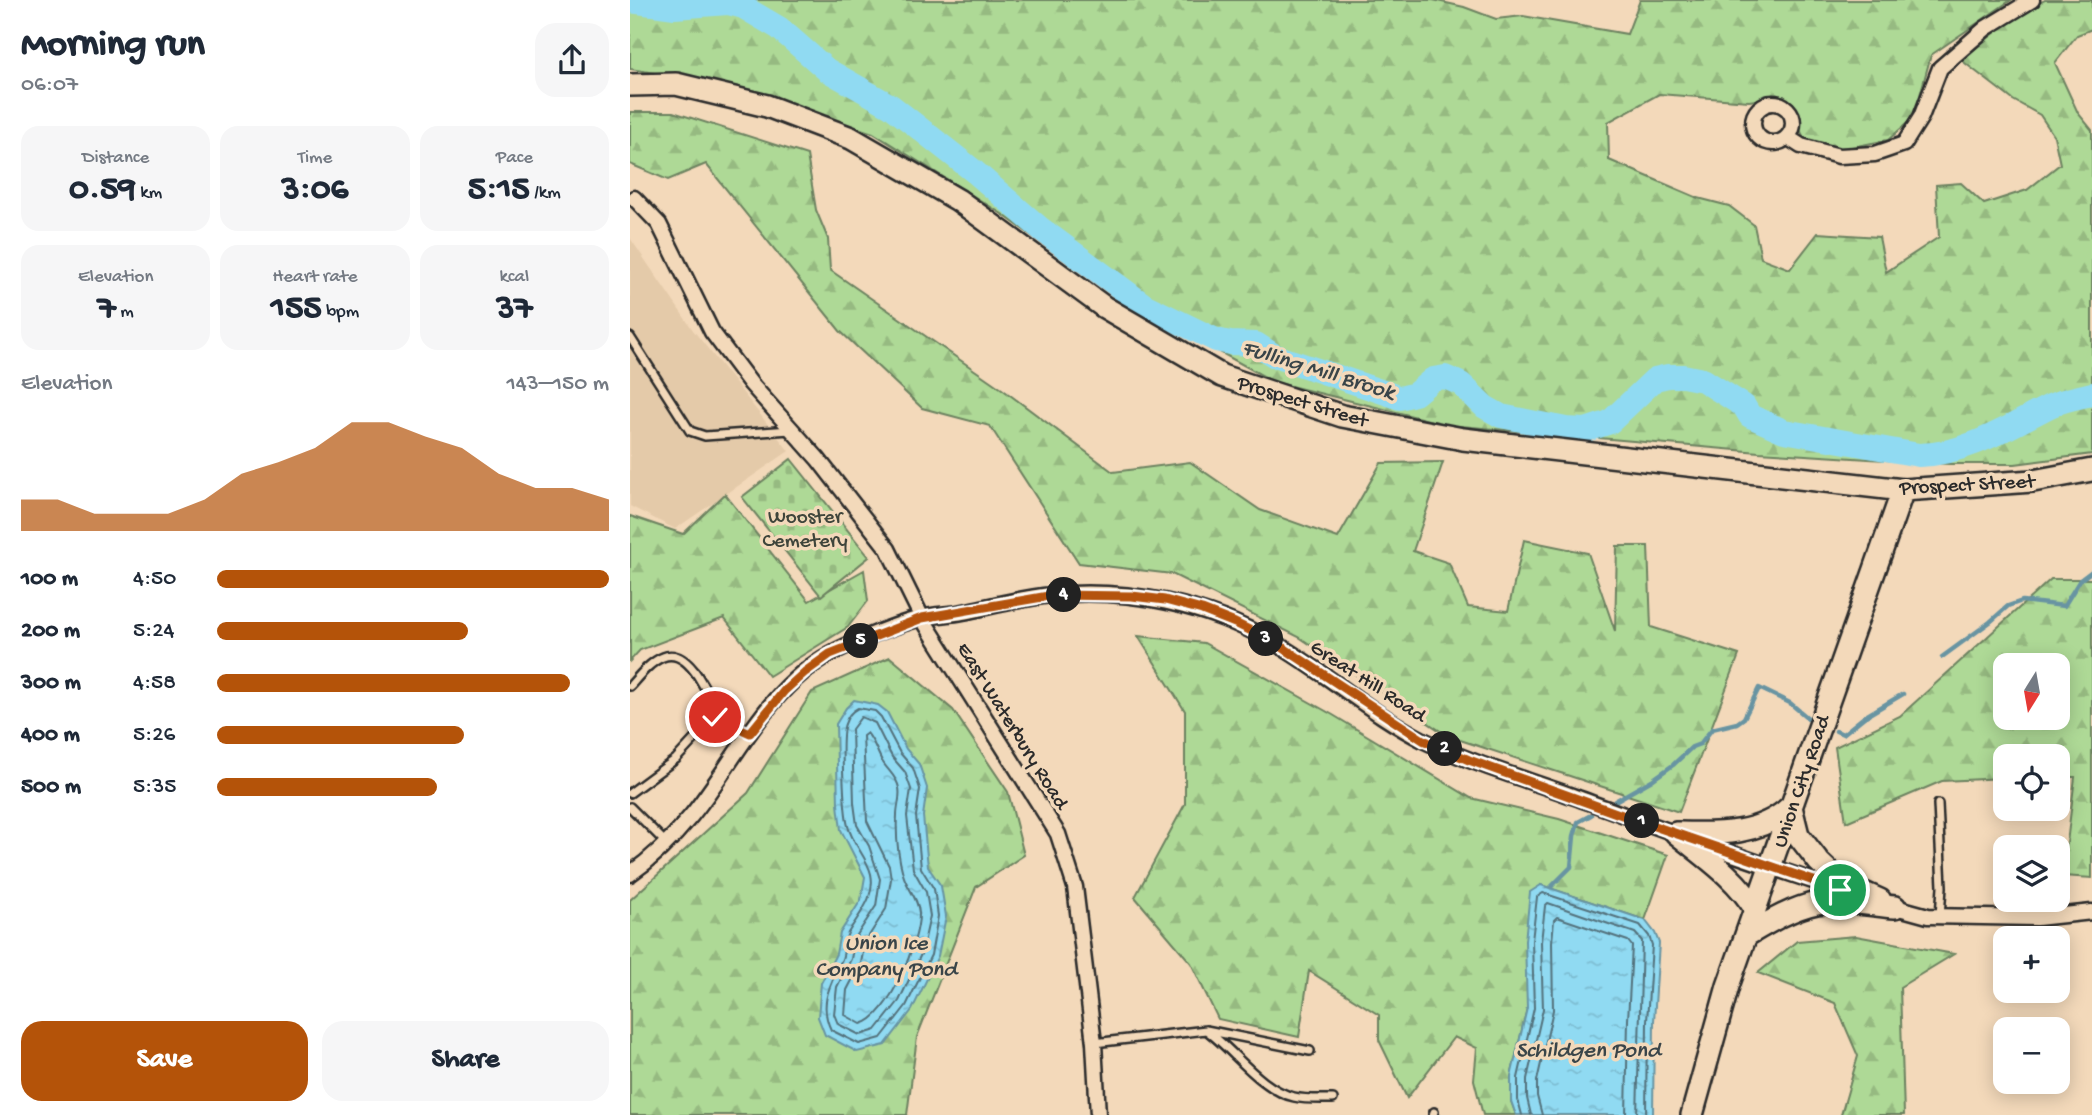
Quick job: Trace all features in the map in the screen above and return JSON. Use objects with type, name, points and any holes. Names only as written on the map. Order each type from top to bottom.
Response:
[{"type":"main road","name":"Prospect Street","points":[[630,85],[676,84],[767,106],[851,138],[958,200],[1104,307],[1222,376],[1342,416],[1463,439],[1903,490],[2033,481],[2092,470]]},
{"type":"main road","name":"Union City Road","points":[[1692,1115],[1720,1013],[1769,867],[1903,490]]},
{"type":"main road","points":[[1676,833],[1720,834],[1759,827],[1779,818],[1791,806]]},
{"type":"main road","points":[[1791,806],[1798,835],[1819,862],[1840,882],[1895,907]]},
{"type":"main road","points":[[1676,833],[1743,890],[1755,909]]},
{"type":"main road","points":[[1747,934],[1777,918],[1816,903],[1895,907]]},
{"type":"street","points":[[1787,137],[1801,146],[1839,156],[1875,154],[1904,144],[1921,117],[1940,68],[1986,28],[2032,0]]},
{"type":"street","name":"East Waterbury Road","points":[[634,198],[659,224],[712,332],[751,384],[818,459],[888,549],[922,618],[1058,834],[1075,887],[1094,1043],[1098,1115]]},
{"type":"street","name":"Great Hill Road","points":[[630,874],[667,843],[691,816],[750,733],[784,691],[830,654],[922,618],[1054,595],[1132,596],[1165,600],[1235,623],[1276,643],[1423,740],[1469,760],[1769,867],[1928,916],[2037,918],[2092,912]]},
{"type":"lane","points":[[630,337],[690,431],[705,436],[792,430]]},
{"type":"lane","points":[[630,686],[662,657],[673,655],[683,660],[707,688],[715,717]]},
{"type":"lane","points":[[715,717],[750,733]]},
{"type":"lane","points":[[630,793],[677,759],[715,717]]},
{"type":"lane","points":[[1938,804],[1942,887],[1940,917]]},
{"type":"lane","points":[[630,807],[667,843]]},
{"type":"lane","points":[[1094,1043],[1206,1030],[1310,1051]]},
{"type":"lane","points":[[1206,1030],[1225,1044],[1267,1085],[1291,1097],[1333,1099]]},
{"type":"shaded area","points":[[630,238],[693,330],[789,451],[675,529],[630,506]]},
{"type":"green space","points":[[630,0],[1433,0],[1464,7],[1496,19],[1523,16],[1627,34],[1640,0],[2011,0],[1931,55],[1914,117],[1888,140],[1836,150],[1804,138],[1784,96],[1749,101],[1659,94],[1608,122],[1609,160],[1698,198],[1729,206],[1754,225],[1761,258],[1790,269],[1818,233],[1879,237],[1886,272],[1939,237],[1936,185],[1961,183],[1984,204],[2027,190],[2060,164],[2054,136],[2040,115],[2013,100],[1961,60],[2012,19],[2045,0],[2092,0],[2092,29],[2077,35],[2055,63],[2078,113],[2092,130],[2092,454],[2015,464],[1948,464],[1759,452],[1449,425],[1274,382],[1102,287],[1002,214],[873,133],[724,84],[630,69]]},
{"type":"green space","points":[[630,112],[673,112],[807,155],[816,210],[828,239],[830,270],[1002,389],[1113,472],[1190,462],[1260,510],[1338,538],[1381,463],[1443,462],[1413,551],[1449,563],[1468,607],[1508,611],[1524,540],[1588,553],[1615,631],[1617,546],[1648,546],[1651,627],[1739,655],[1679,812],[1448,736],[1299,637],[1172,574],[1079,563],[990,426],[922,408],[840,331],[706,164],[668,180],[630,164]]},
{"type":"green space","name":"Wooster Cemetery","points":[[791,459],[869,557],[821,596],[742,497]]},
{"type":"green space","points":[[725,494],[809,601],[864,570],[868,601],[848,627],[769,676],[724,618],[640,650],[630,661],[630,516],[683,534]]},
{"type":"green space","points":[[2051,579],[2092,579],[2092,878],[2070,876],[2068,835],[2075,777],[2070,777],[2070,744],[1993,744],[1993,779],[1942,781],[1846,822],[1835,747],[1900,716]]},
{"type":"green space","points":[[1138,636],[1204,643],[1333,715],[1471,798],[1559,819],[1668,855],[1645,920],[1541,885],[1527,1008],[1511,1077],[1511,1101],[1516,1115],[1483,1115],[1474,1080],[1477,1048],[1454,1037],[1407,1098],[1379,1040],[1379,1015],[1309,971],[1299,1037],[1218,1019],[1191,963],[1135,897],[1185,804],[1185,711]]},
{"type":"green space","points":[[890,657],[953,710],[1008,792],[1024,855],[976,887],[917,1037],[907,1115],[630,1115],[630,900],[748,793],[812,692]]},
{"type":"green space","points":[[1856,936],[1954,954],[1900,987],[1904,1115],[1841,1115],[1858,1056],[1835,1003],[1758,973],[1797,941]]},
{"type":"water","name":"Union Ice Company Pond","points":[[854,700],[878,705],[887,712],[906,749],[919,764],[927,788],[923,816],[928,867],[941,886],[946,916],[938,956],[912,1010],[885,1045],[857,1052],[825,1035],[818,1017],[821,983],[836,954],[840,933],[861,900],[865,877],[841,830],[838,804],[836,724]]},
{"type":"water","name":"Schildgen Pond","points":[[1541,885],[1645,920],[1655,933],[1659,943],[1654,1021],[1653,1115],[1516,1115],[1511,1101],[1511,1077],[1527,1008],[1525,941],[1530,892]]},
{"type":"waterway","name":"Fulling Mill Brook","points":[[630,1],[675,7],[728,3],[743,7],[779,28],[827,70],[891,106],[975,172],[1041,229],[1144,305],[1216,340],[1256,344],[1275,356],[1400,398],[1415,394],[1433,379],[1445,377],[1461,384],[1485,407],[1501,416],[1566,429],[1586,430],[1610,422],[1655,379],[1683,376],[1703,380],[1744,406],[1750,416],[1784,431],[1919,455],[1970,445],[2055,404],[2092,394]]},
{"type":"waterway","points":[[1942,657],[2008,606],[2022,601],[2064,606],[2080,580],[2092,571]]},
{"type":"waterway","points":[[1615,801],[1673,765],[1692,747],[1700,744],[1712,729],[1737,723],[1744,718],[1759,688],[1790,703],[1809,719]]},
{"type":"waterway","points":[[1836,731],[1843,734],[1864,717],[1903,694]]},
{"type":"waterway","points":[[1551,887],[1571,867],[1578,822],[1591,815]]},
{"type":"route","points":[[715,717],[750,733],[784,691],[830,654],[922,618],[1054,595],[1096,594],[1165,600],[1202,610],[1276,643],[1423,740],[1469,760],[1840,890]]}]
